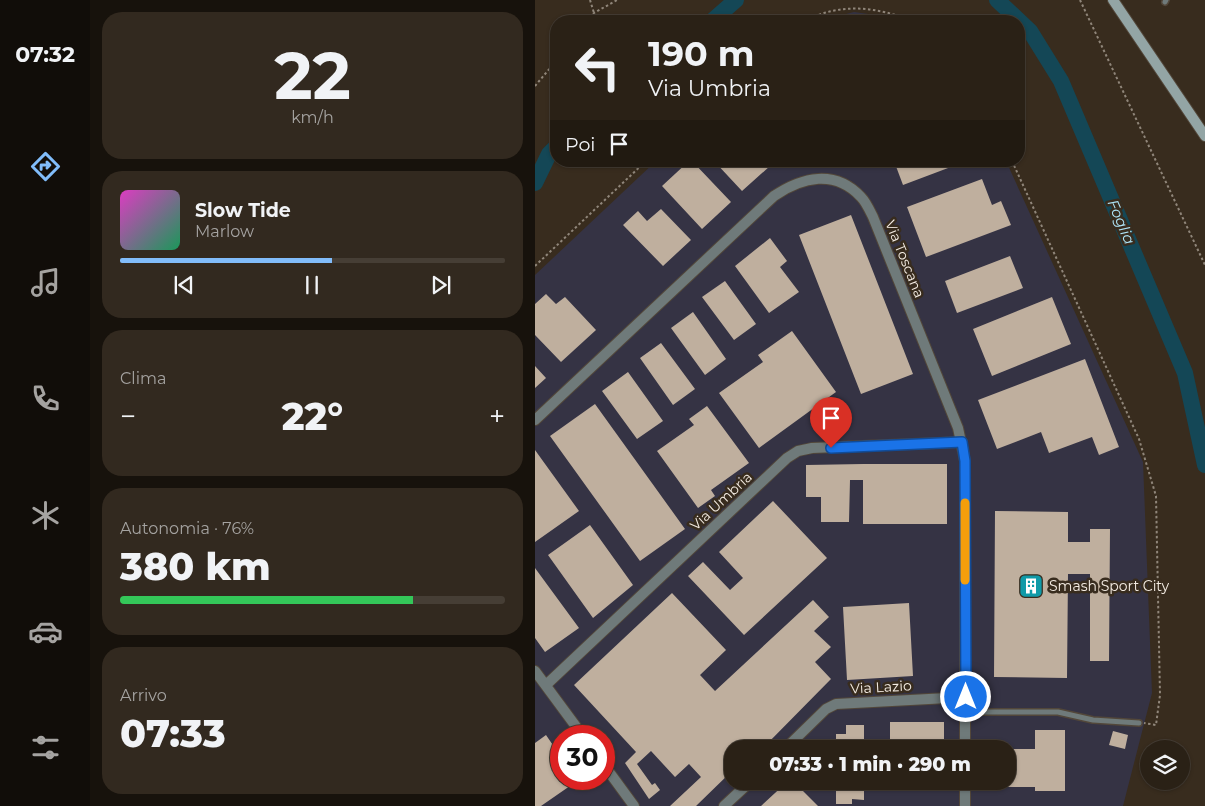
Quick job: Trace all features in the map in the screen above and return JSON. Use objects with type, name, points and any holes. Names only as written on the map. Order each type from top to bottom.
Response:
[{"type":"main road","points":[[1113,0],[1205,136]]},
{"type":"street","name":"Via Toscana","points":[[535,420],[774,196],[793,184],[812,179],[831,180],[848,187],[862,197],[873,217],[955,419],[962,442],[965,461],[965,740]]},
{"type":"street","name":"Via Umbria","points":[[545,685],[787,458],[812,448],[962,442]]},
{"type":"street","points":[[535,671],[575,725]]},
{"type":"street","name":"Via Lazio","points":[[794,740],[827,709],[837,704],[966,697]]},
{"type":"street","points":[[615,780],[634,806]]},
{"type":"street","points":[[725,806],[742,790]]},
{"type":"street","points":[[965,790],[965,806]]},
{"type":"lane","points":[[966,712],[1057,712],[1093,720],[1139,723]]},
{"type":"path","points":[[591,0],[594,13],[617,0]]},
{"type":"path","points":[[1080,0],[1205,265]]},
{"type":"path","points":[[816,15],[855,7],[891,12],[898,15]]},
{"type":"path","points":[[535,86],[550,68]]},
{"type":"path","points":[[535,266],[640,167]]},
{"type":"path","points":[[1015,167],[1139,439],[1156,496],[1160,695],[1156,724],[1139,723]]},
{"type":"shaded area","points":[[854,12],[876,15],[842,15]]},
{"type":"shaded area","points":[[650,167],[1009,167],[1143,462],[1152,693],[1123,806],[535,806],[535,275]]},
{"type":"building","points":[[683,167],[698,167],[731,202],[702,229],[662,186]]},
{"type":"building","points":[[720,167],[769,167],[742,191]]},
{"type":"building","points":[[896,167],[951,167],[903,185]]},
{"type":"building","points":[[982,179],[992,205],[1001,201],[1011,225],[926,257],[907,207]]},
{"type":"building","points":[[661,209],[691,240],[663,266],[623,225],[638,211],[647,221]]},
{"type":"building","points":[[851,215],[913,374],[861,394],[799,235]]},
{"type":"building","points":[[770,238],[787,261],[780,267],[799,292],[769,313],[735,266]]},
{"type":"building","points":[[1010,256],[1023,288],[957,313],[945,281]]},
{"type":"building","points":[[725,281],[756,324],[734,340],[702,297]]},
{"type":"building","points":[[546,294],[556,304],[565,297],[596,330],[561,362],[535,335],[535,304]]},
{"type":"building","points":[[1052,297],[1071,344],[992,376],[973,329]]},
{"type":"building","points":[[693,312],[726,359],[705,375],[671,328]]},
{"type":"building","points":[[792,331],[836,392],[759,448],[719,393],[763,362],[758,355]]},
{"type":"building","points":[[661,343],[695,389],[673,405],[640,358]]},
{"type":"building","points":[[1085,359],[1119,447],[1099,455],[1092,437],[1049,453],[1041,432],[997,449],[978,400]]},
{"type":"building","points":[[535,366],[546,378],[535,388]]},
{"type":"building","points":[[628,372],[663,421],[637,439],[602,391]]},
{"type":"building","points":[[595,404],[685,529],[640,561],[550,436]]},
{"type":"building","points":[[707,406],[749,463],[711,490],[715,496],[698,508],[657,451],[694,425],[689,419]]},
{"type":"building","points":[[535,450],[579,511],[535,542]]},
{"type":"building","points":[[947,464],[947,524],[863,524],[863,480],[850,480],[849,522],[821,522],[821,497],[806,497],[806,465]]},
{"type":"building","points":[[773,501],[827,558],[744,635],[688,576],[703,562],[730,590],[743,578],[719,552]]},
{"type":"building","name":"Smash Sport City","points":[[995,511],[1068,512],[1068,542],[1090,542],[1090,529],[1110,529],[1109,661],[1090,661],[1090,574],[1068,574],[1067,678],[994,677]]},
{"type":"building","points":[[590,525],[633,585],[593,618],[548,555]]},
{"type":"building","points":[[535,568],[579,628],[545,652],[535,638]]},
{"type":"building","points":[[672,593],[726,650],[700,675],[715,691],[813,600],[829,617],[814,631],[831,647],[815,662],[831,679],[771,740],[724,740],[724,779],[696,806],[670,806],[701,777],[689,764],[675,777],[651,751],[637,764],[652,785],[655,783],[660,790],[649,799],[625,763],[636,752],[615,729],[615,725],[611,725],[574,685]]},
{"type":"building","points":[[909,603],[913,676],[847,680],[843,607]]},
{"type":"building","points":[[890,722],[944,722],[944,740],[890,740]]},
{"type":"building","points":[[846,725],[864,725],[864,740],[836,740],[836,734],[846,734]]},
{"type":"building","points":[[1035,730],[1065,730],[1065,791],[1035,791],[1035,787],[1016,787],[1016,749],[1035,749]]},
{"type":"building","points":[[1113,731],[1128,735],[1125,749],[1109,745]]},
{"type":"building","points":[[546,735],[550,741],[550,790],[564,790],[541,806],[535,806],[535,743]]},
{"type":"building","points":[[778,790],[802,790],[818,806],[761,806]]},
{"type":"building","points":[[836,790],[864,790],[864,800],[852,799],[852,804],[836,804]]},
{"type":"waterway","name":"Foglia","points":[[719,15],[736,0]]},
{"type":"waterway","name":"Foglia","points":[[997,0],[1013,15]]},
{"type":"waterway","name":"Foglia","points":[[1025,26],[1030,31],[1061,81],[1185,373],[1205,465]]},
{"type":"waterway","name":"Foglia","points":[[535,183],[550,153]]},
{"type":"slow traffic","points":[[965,503],[965,580]]},
{"type":"place","name":"Smash Sport City","points":[[1031,586]]},
{"type":"route","points":[[831,448],[962,442],[965,461],[966,697]]}]
